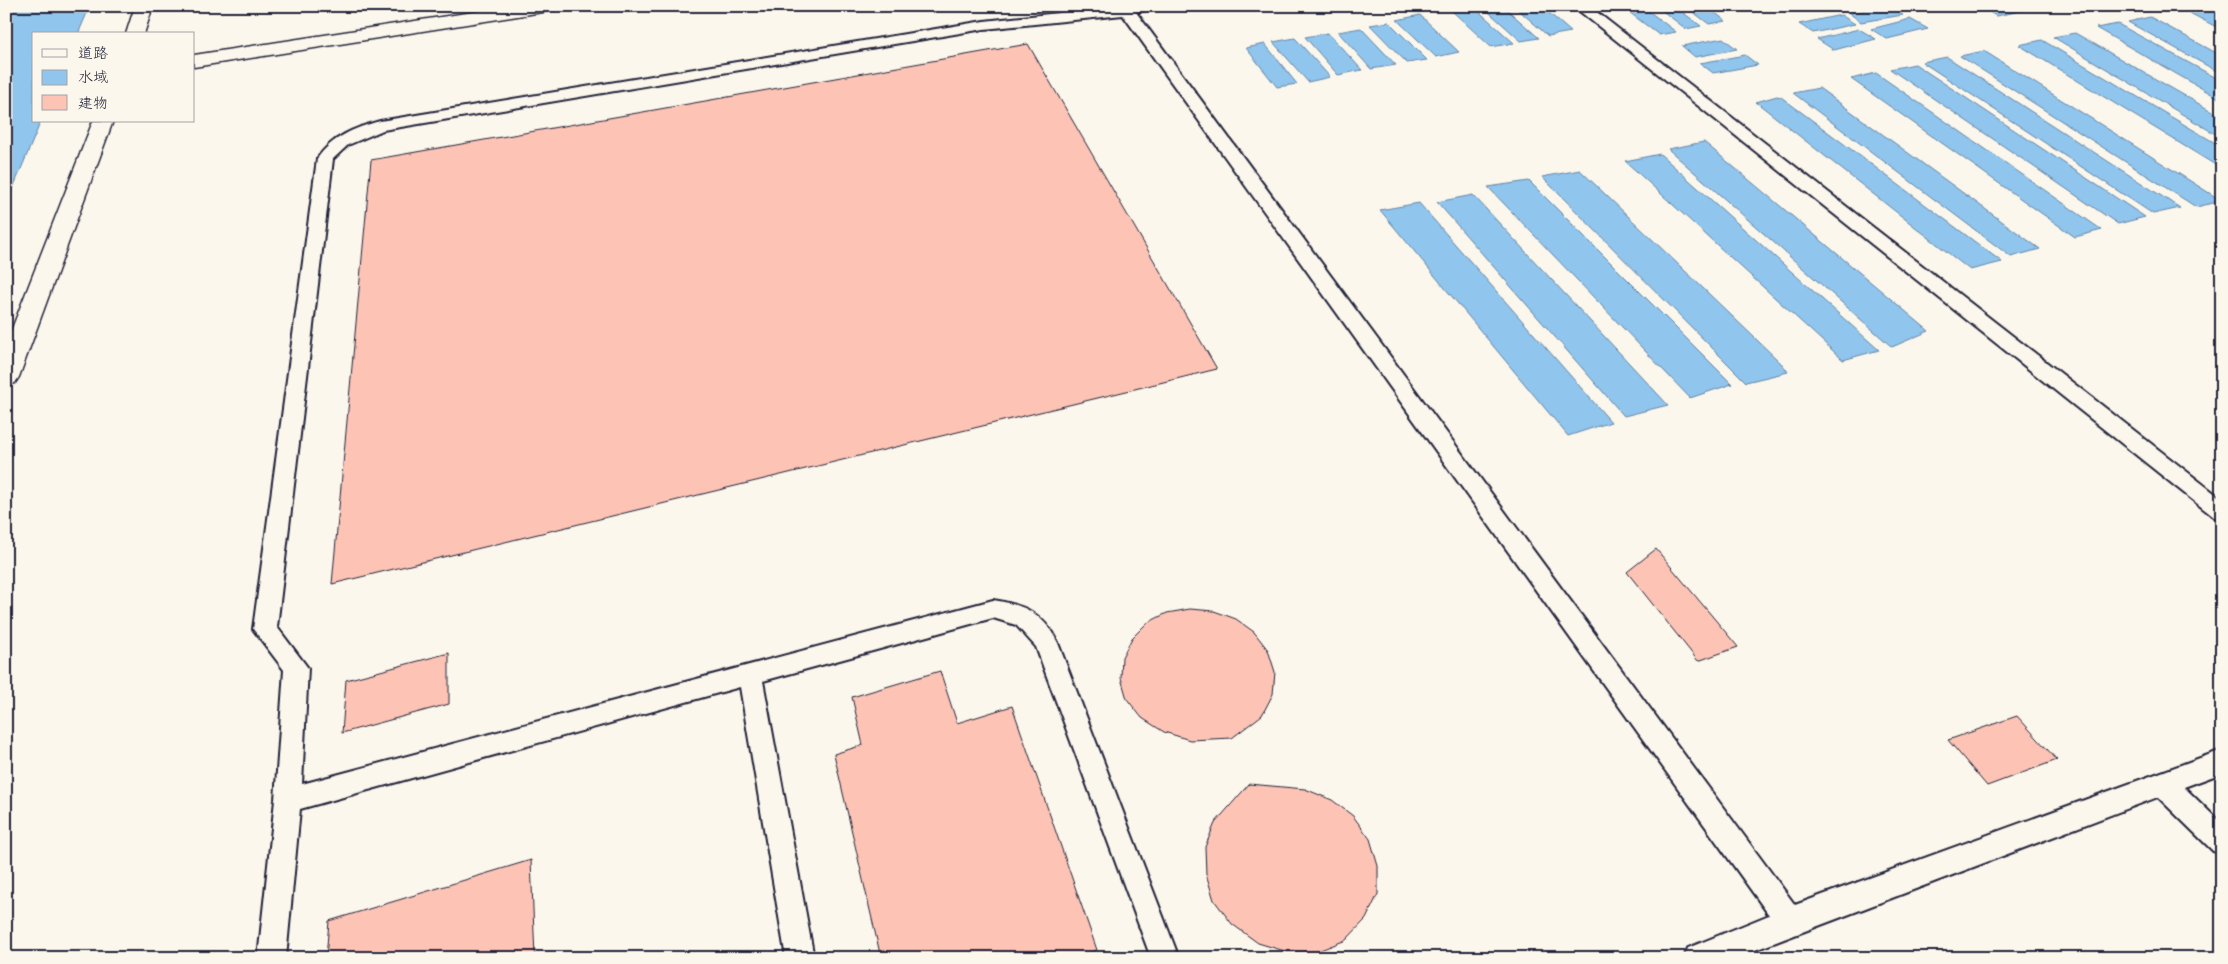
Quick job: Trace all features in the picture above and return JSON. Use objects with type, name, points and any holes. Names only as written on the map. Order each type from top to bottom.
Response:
[{"type":"street","points":[[136,32],[144,6]]},
{"type":"street","points":[[195,61],[549,6]]},
{"type":"street","points":[[6,377],[103,122]]},
{"type":"lane","points":[[1580,6],[2222,511]]},
{"type":"lane","points":[[272,958],[288,800],[296,668],[265,629],[325,159],[332,148],[352,135],[380,126],[984,24],[1137,8],[1790,921]]},
{"type":"lane","points":[[288,800],[994,609],[1016,613],[1032,622],[1046,643],[1164,958]]},
{"type":"lane","points":[[750,674],[800,958]]},
{"type":"lane","points":[[1698,958],[1790,921],[2222,761]]},
{"type":"lane","points":[[2163,784],[2222,842]]},
{"type":"water","points":[[6,6],[90,6],[79,32],[32,32],[32,122],[41,122],[6,205]]},
{"type":"water","points":[[1482,6],[1503,6],[1539,38],[1521,41]]},
{"type":"water","points":[[1514,6],[1541,6],[1571,32],[1548,36]]},
{"type":"water","points":[[1621,6],[1642,6],[1676,32],[1659,35]]},
{"type":"water","points":[[1656,6],[1674,6],[1701,26],[1686,29]]},
{"type":"water","points":[[1685,6],[1706,6],[1726,21],[1709,24]]},
{"type":"water","points":[[1890,6],[1903,15],[1861,22],[1849,13]]},
{"type":"water","points":[[1979,6],[2033,6],[2036,8],[1996,16]]},
{"type":"water","points":[[2206,6],[2222,14],[2222,30],[2184,10]]},
{"type":"water","points":[[1474,7],[1514,43],[1491,47],[1452,11]]},
{"type":"water","points":[[1420,15],[1459,52],[1436,57],[1397,20]]},
{"type":"water","points":[[1841,15],[1855,24],[1813,33],[1799,24]]},
{"type":"water","points":[[2150,17],[2222,56],[2222,74],[2128,22]]},
{"type":"water","points":[[1910,19],[1928,29],[1887,39],[1871,29]]},
{"type":"water","points":[[1389,22],[1427,60],[1407,63],[1370,25]]},
{"type":"water","points":[[2118,24],[2222,81],[2222,100],[2096,28]]},
{"type":"water","points":[[1361,28],[1396,65],[1371,69],[1338,32]]},
{"type":"water","points":[[1859,29],[1876,39],[1834,50],[1817,39]]},
{"type":"water","points":[[1328,33],[1362,70],[1338,75],[1305,37]]},
{"type":"water","points":[[2075,33],[2222,117],[2222,138],[2053,37]]},
{"type":"water","points":[[1295,38],[1330,77],[1308,82],[1273,42]]},
{"type":"water","points":[[1723,38],[1737,49],[1695,57],[1682,46]]},
{"type":"water","points":[[2042,40],[2222,147],[2222,169],[2019,45]]},
{"type":"water","points":[[1265,44],[1297,84],[1277,87],[1246,48]]},
{"type":"water","points":[[1984,51],[2222,201],[2196,207],[1960,56]]},
{"type":"water","points":[[1745,55],[1758,65],[1713,73],[1700,63]]},
{"type":"water","points":[[1947,57],[2180,208],[2153,214],[1922,62]]},
{"type":"water","points":[[1915,64],[2145,217],[2118,224],[1890,69]]},
{"type":"water","points":[[1876,73],[2102,230],[2075,237],[1851,79]]},
{"type":"water","points":[[1819,88],[2040,249],[2011,257],[1793,93]]},
{"type":"water","points":[[1777,96],[1781,97],[2002,262],[1970,270],[1756,102]]},
{"type":"water","points":[[1704,142],[1929,331],[1892,347],[1668,149]]},
{"type":"water","points":[[1660,154],[1879,350],[1843,360],[1625,161]]},
{"type":"water","points":[[1580,170],[1783,365],[1788,372],[1746,382],[1542,177]]},
{"type":"water","points":[[1529,181],[1732,384],[1690,398],[1488,187]]},
{"type":"water","points":[[1473,195],[1668,405],[1624,416],[1437,202]]},
{"type":"water","points":[[1419,203],[1611,422],[1568,436],[1380,210]]},
{"type":"building","points":[[1028,44],[1217,369],[332,584],[371,160]]},
{"type":"building","points":[[1656,549],[1738,647],[1698,661],[1627,572]]},
{"type":"building","points":[[1190,609],[1214,611],[1236,619],[1254,632],[1268,650],[1275,672],[1273,694],[1262,715],[1232,738],[1190,740],[1164,732],[1142,718],[1127,699],[1121,678],[1122,657],[1132,638],[1147,623],[1167,613]]},
{"type":"building","points":[[449,653],[449,704],[342,733],[346,680]]},
{"type":"building","points":[[940,671],[957,723],[1012,706],[1097,950],[1074,958],[881,958],[834,754],[863,745],[852,697]]},
{"type":"building","points":[[2017,716],[2057,760],[1987,786],[1948,740]]},
{"type":"building","points":[[1249,784],[1305,789],[1332,800],[1353,816],[1370,839],[1378,866],[1378,894],[1366,919],[1346,940],[1318,951],[1288,952],[1258,943],[1232,924],[1214,900],[1206,874],[1205,847],[1215,823]]},
{"type":"building","points":[[531,860],[535,958],[326,958],[329,921]]}]
